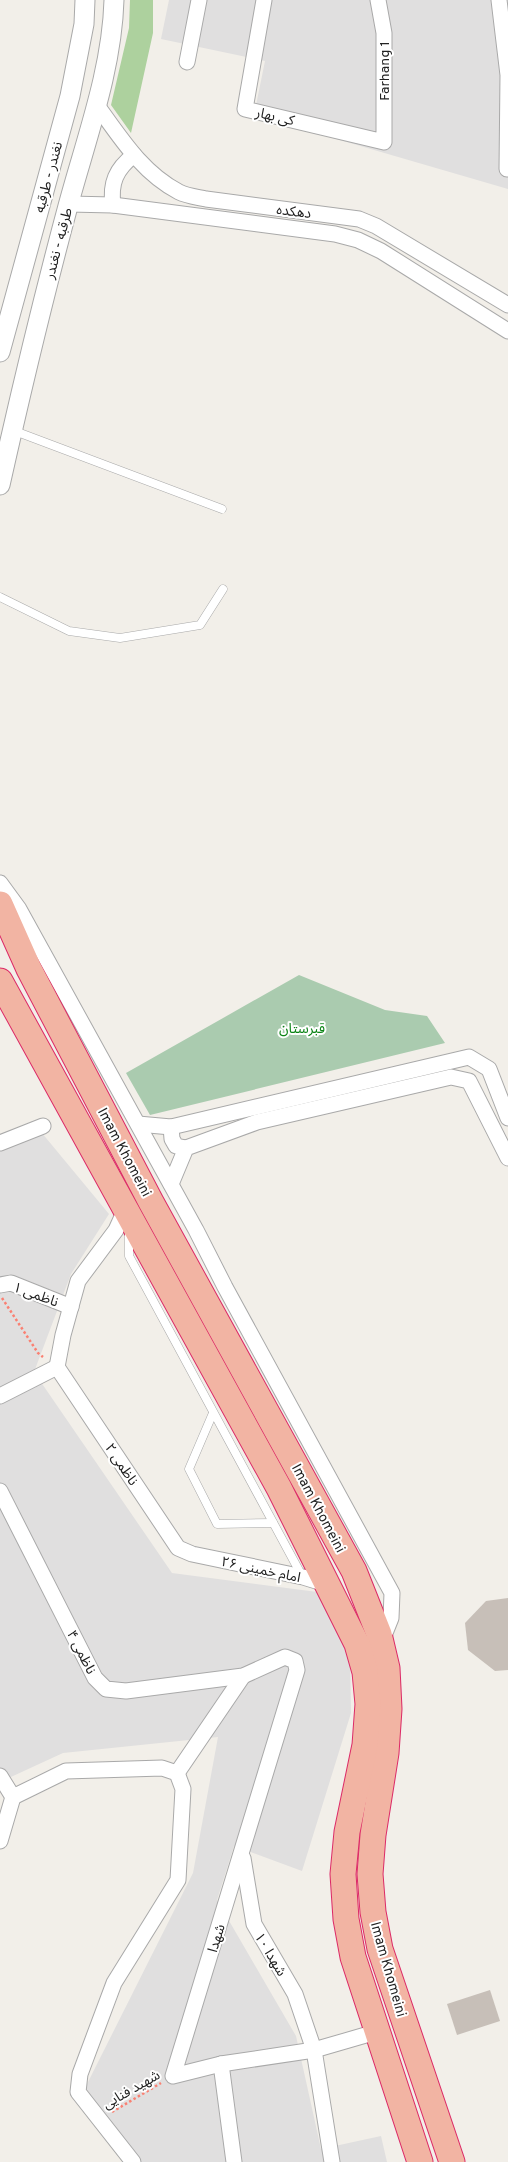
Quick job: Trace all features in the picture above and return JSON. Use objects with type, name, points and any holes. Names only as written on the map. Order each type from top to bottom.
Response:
[{"type":"highway","name":"Imam Khomeini","points":[[0,904],[28,969],[151,1202],[214,1292],[354,1571],[381,1644],[387,1668],[388,1709],[386,1753],[373,1835],[370,1874],[372,1912],[380,1949],[452,2162]]},
{"type":"highway","name":"Imam Khomeini","points":[[0,981],[279,1488],[357,1644],[366,1680],[368,1704],[364,1745],[347,1832],[343,1874],[346,1918],[353,1958],[420,2162]]},
{"type":"street","name":"نغندر - طرقبه","points":[[0,352],[70,96],[84,24],[85,0]]},
{"type":"street","name":"طرقبه - نغندر","points":[[0,485],[31,347],[96,104],[114,27],[114,0]]},
{"type":"street","points":[[187,62],[199,0]]},
{"type":"street","name":"کی بهار","points":[[264,0],[245,109],[384,142]]},
{"type":"street","name":"Farhang 1","points":[[378,0],[384,32],[384,142]]},
{"type":"street","points":[[499,0],[508,75],[507,169]]},
{"type":"street","name":"دهکده","points":[[96,104],[134,155],[158,179],[181,194],[206,200],[358,219],[376,226],[508,305]]},
{"type":"street","points":[[114,205],[111,191],[115,176],[122,164],[134,155]]},
{"type":"street","name":"دهکده","points":[[68,204],[114,205],[335,234],[358,240],[381,251],[508,331]]},
{"type":"street","points":[[0,883],[19,910],[171,1184],[214,1292]]},
{"type":"street","points":[[138,1124],[171,1127],[469,1057],[490,1069],[508,1118]]},
{"type":"street","points":[[469,1081],[478,1062]]},
{"type":"street","points":[[171,1127],[172,1139],[176,1146],[186,1148],[257,1122],[451,1077],[469,1081]]},
{"type":"street","points":[[469,1081],[508,1158]]},
{"type":"street","points":[[0,1143],[43,1126]]},
{"type":"street","points":[[171,1184],[186,1148]]},
{"type":"street","points":[[0,1396],[57,1367],[78,1280],[128,1211]]},
{"type":"street","name":"ناظمی ۱","points":[[1,1290],[11,1283],[71,1307]]},
{"type":"street","name":"ناظمی ۲","points":[[57,1367],[178,1548],[192,1554]]},
{"type":"street","name":"ناظمی ۴","points":[[0,1491],[95,1678],[106,1689],[126,1691],[243,1676],[285,1657],[295,1661]]},
{"type":"street","name":"امام خمینی ۲۶","points":[[192,1554],[303,1577],[329,1586]]},
{"type":"street","name":"شهدا","points":[[173,2076],[297,1670],[295,1661]]},
{"type":"street","points":[[177,1773],[243,1676]]},
{"type":"street","points":[[0,1841],[13,1797],[66,1771],[162,1768],[177,1773]]},
{"type":"street","points":[[133,2162],[78,2092],[80,2074],[114,1983],[178,1880],[183,1789],[177,1773]]},
{"type":"street","points":[[0,1776],[13,1797]]},
{"type":"street","name":"شهدا ۱۰","points":[[242,1854],[254,1924],[295,1994],[314,2050],[332,2162]]},
{"type":"street","points":[[173,2076],[221,2064],[314,2050],[376,2032]]},
{"type":"street","points":[[221,2064],[234,2162]]},
{"type":"lane","points":[[12,430],[222,509]]},
{"type":"lane","points":[[0,597],[69,630],[120,638],[200,625],[223,589]]},
{"type":"lane","points":[[128,1211],[129,1256],[303,1577]]},
{"type":"lane","points":[[214,1413],[190,1469],[217,1524],[273,1523]]},
{"type":"path","points":[[1,1290],[2,1301],[38,1353],[57,1367]]},
{"type":"path","name":"شهید فنایی","points":[[100,2118],[173,2076]]},
{"type":"shaded area","points":[[169,0],[508,0],[508,189],[254,115],[265,61],[161,39]]},
{"type":"shaded area","points":[[32,1121],[109,1214],[71,1274],[34,1372],[172,1573],[325,1593],[350,1651],[351,1713],[302,1871],[234,1846],[217,1900],[296,2036],[321,2149],[381,2136],[387,2162],[133,2162],[83,2092],[193,1873],[218,1737],[63,1753],[0,1782],[0,1151]]},
{"type":"green space","points":[[130,0],[153,0],[153,33],[131,133],[111,105],[129,28]]},
{"type":"green space","name":"قبرستان","points":[[299,975],[385,1010],[427,1016],[445,1043],[150,1115],[126,1073]]},
{"type":"building","points":[[508,1598],[508,1670],[495,1671],[468,1650],[465,1623],[486,1601]]},
{"type":"building","points":[[490,1990],[500,2021],[457,2035],[447,2004]]}]
